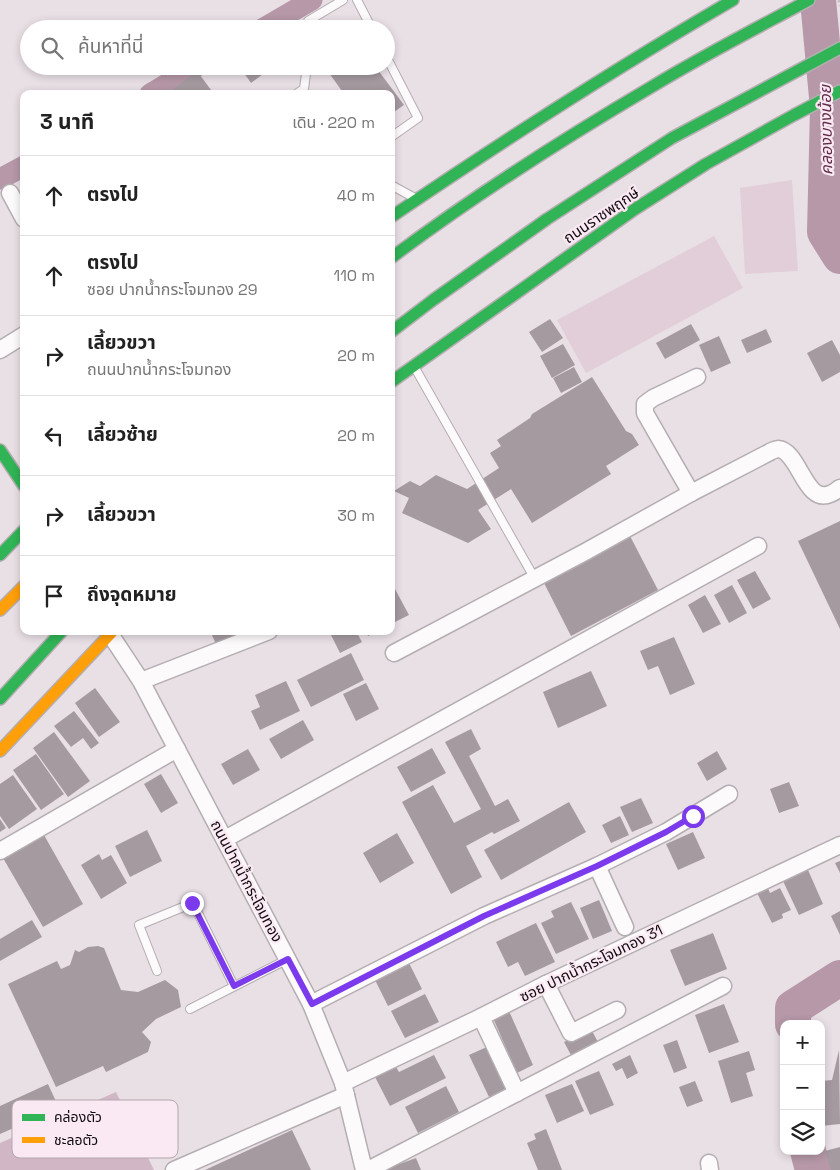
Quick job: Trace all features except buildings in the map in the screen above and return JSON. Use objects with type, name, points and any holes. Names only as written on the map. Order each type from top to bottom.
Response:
[{"type":"main road","points":[[395,214],[588,86],[733,0]]},
{"type":"main road","points":[[395,255],[434,225],[538,157],[654,85],[809,0]]},
{"type":"main road","name":"ถนนราชพฤกษ์","points":[[395,329],[555,214],[672,138],[840,48]]},
{"type":"main road","name":"ถนนราชพฤกษ์","points":[[395,379],[635,209],[706,164],[840,91]]},
{"type":"main road","points":[[0,450],[20,480]]},
{"type":"main road","points":[[0,555],[20,534]]},
{"type":"main road","points":[[0,610],[20,590]]},
{"type":"main road","points":[[0,699],[58,635]]},
{"type":"main road","points":[[0,751],[109,635]]},
{"type":"street","points":[[10,194],[20,212]]},
{"type":"street","points":[[0,350],[20,338]]},
{"type":"street","points":[[691,493],[645,413],[645,404],[653,398],[697,377]]},
{"type":"street","points":[[394,653],[585,552],[691,493],[778,449],[787,453],[813,492],[821,495],[830,495],[840,488]]},
{"type":"street","points":[[225,839],[758,546]]},
{"type":"street","name":"ถนนปากน้ำกระโจมทอง","points":[[112,635],[141,682],[312,1004],[345,1089],[364,1170]]},
{"type":"street","points":[[141,682],[259,635]]},
{"type":"street","points":[[0,850],[177,749]]},
{"type":"street","points":[[312,1004],[484,916],[597,866],[666,832],[729,794]]},
{"type":"street","name":"ซอย ปากน้ำกระโจมทอง 31","points":[[174,1170],[345,1089],[546,984],[840,846]]},
{"type":"street","points":[[597,866],[625,927]]},
{"type":"street","points":[[546,984],[571,1033],[617,1010]]},
{"type":"street","points":[[368,1170],[723,986]]},
{"type":"street","points":[[481,1017],[517,1093]]},
{"type":"lane","points":[[310,20],[343,0]]},
{"type":"lane","points":[[358,0],[368,20]]},
{"type":"lane","points":[[395,73],[418,118],[395,134]]},
{"type":"lane","points":[[306,90],[307,75]]},
{"type":"lane","points":[[395,186],[417,199]]},
{"type":"lane","points":[[413,365],[534,579]]},
{"type":"lane","points":[[157,971],[139,925],[192,903],[234,986]]},
{"type":"lane","points":[[190,1009],[288,959]]},
{"type":"path","points":[[839,0],[840,6]]},
{"type":"shaded area","points":[[792,180],[798,271],[745,274],[740,188]]},
{"type":"shaded area","points":[[714,236],[743,288],[586,373],[557,320]]},
{"type":"shaded area","points":[[116,1092],[120,1100],[98,1100]]},
{"type":"shaded area","points":[[12,1138],[12,1158],[148,1158],[154,1170],[0,1170],[0,1143]]},
{"type":"waterway","points":[[278,20],[312,0]]},
{"type":"waterway","name":"คลองบางน้อย","points":[[818,0],[828,108],[825,232],[840,256]]},
{"type":"waterway","points":[[157,90],[182,75]]},
{"type":"waterway","points":[[0,179],[20,168]]},
{"type":"waterway","name":"คลองบางน้อย","points":[[793,1020],[793,1008],[840,978]]},
{"type":"waterway","name":"คลองบางน้อย","points":[[809,1155],[813,1170]]},
{"type":"traffic: fast","points":[[395,214],[560,106],[733,0]]},
{"type":"traffic: fast","points":[[395,255],[487,190],[586,126],[692,63],[809,0]]},
{"type":"traffic: fast","points":[[395,329],[547,219],[672,138],[840,48]]},
{"type":"traffic: fast","points":[[395,379],[635,209],[706,164],[840,91]]},
{"type":"traffic: fast","points":[[0,450],[20,480]]},
{"type":"traffic: fast","points":[[0,555],[20,534]]},
{"type":"traffic: fast","points":[[0,699],[58,635]]},
{"type":"traffic: slow","points":[[0,610],[20,590]]},
{"type":"traffic: slow","points":[[0,751],[109,635]]},
{"type":"route","points":[[192,903],[234,986],[288,959],[312,1004],[484,916],[597,866],[666,832],[693,816]]}]
